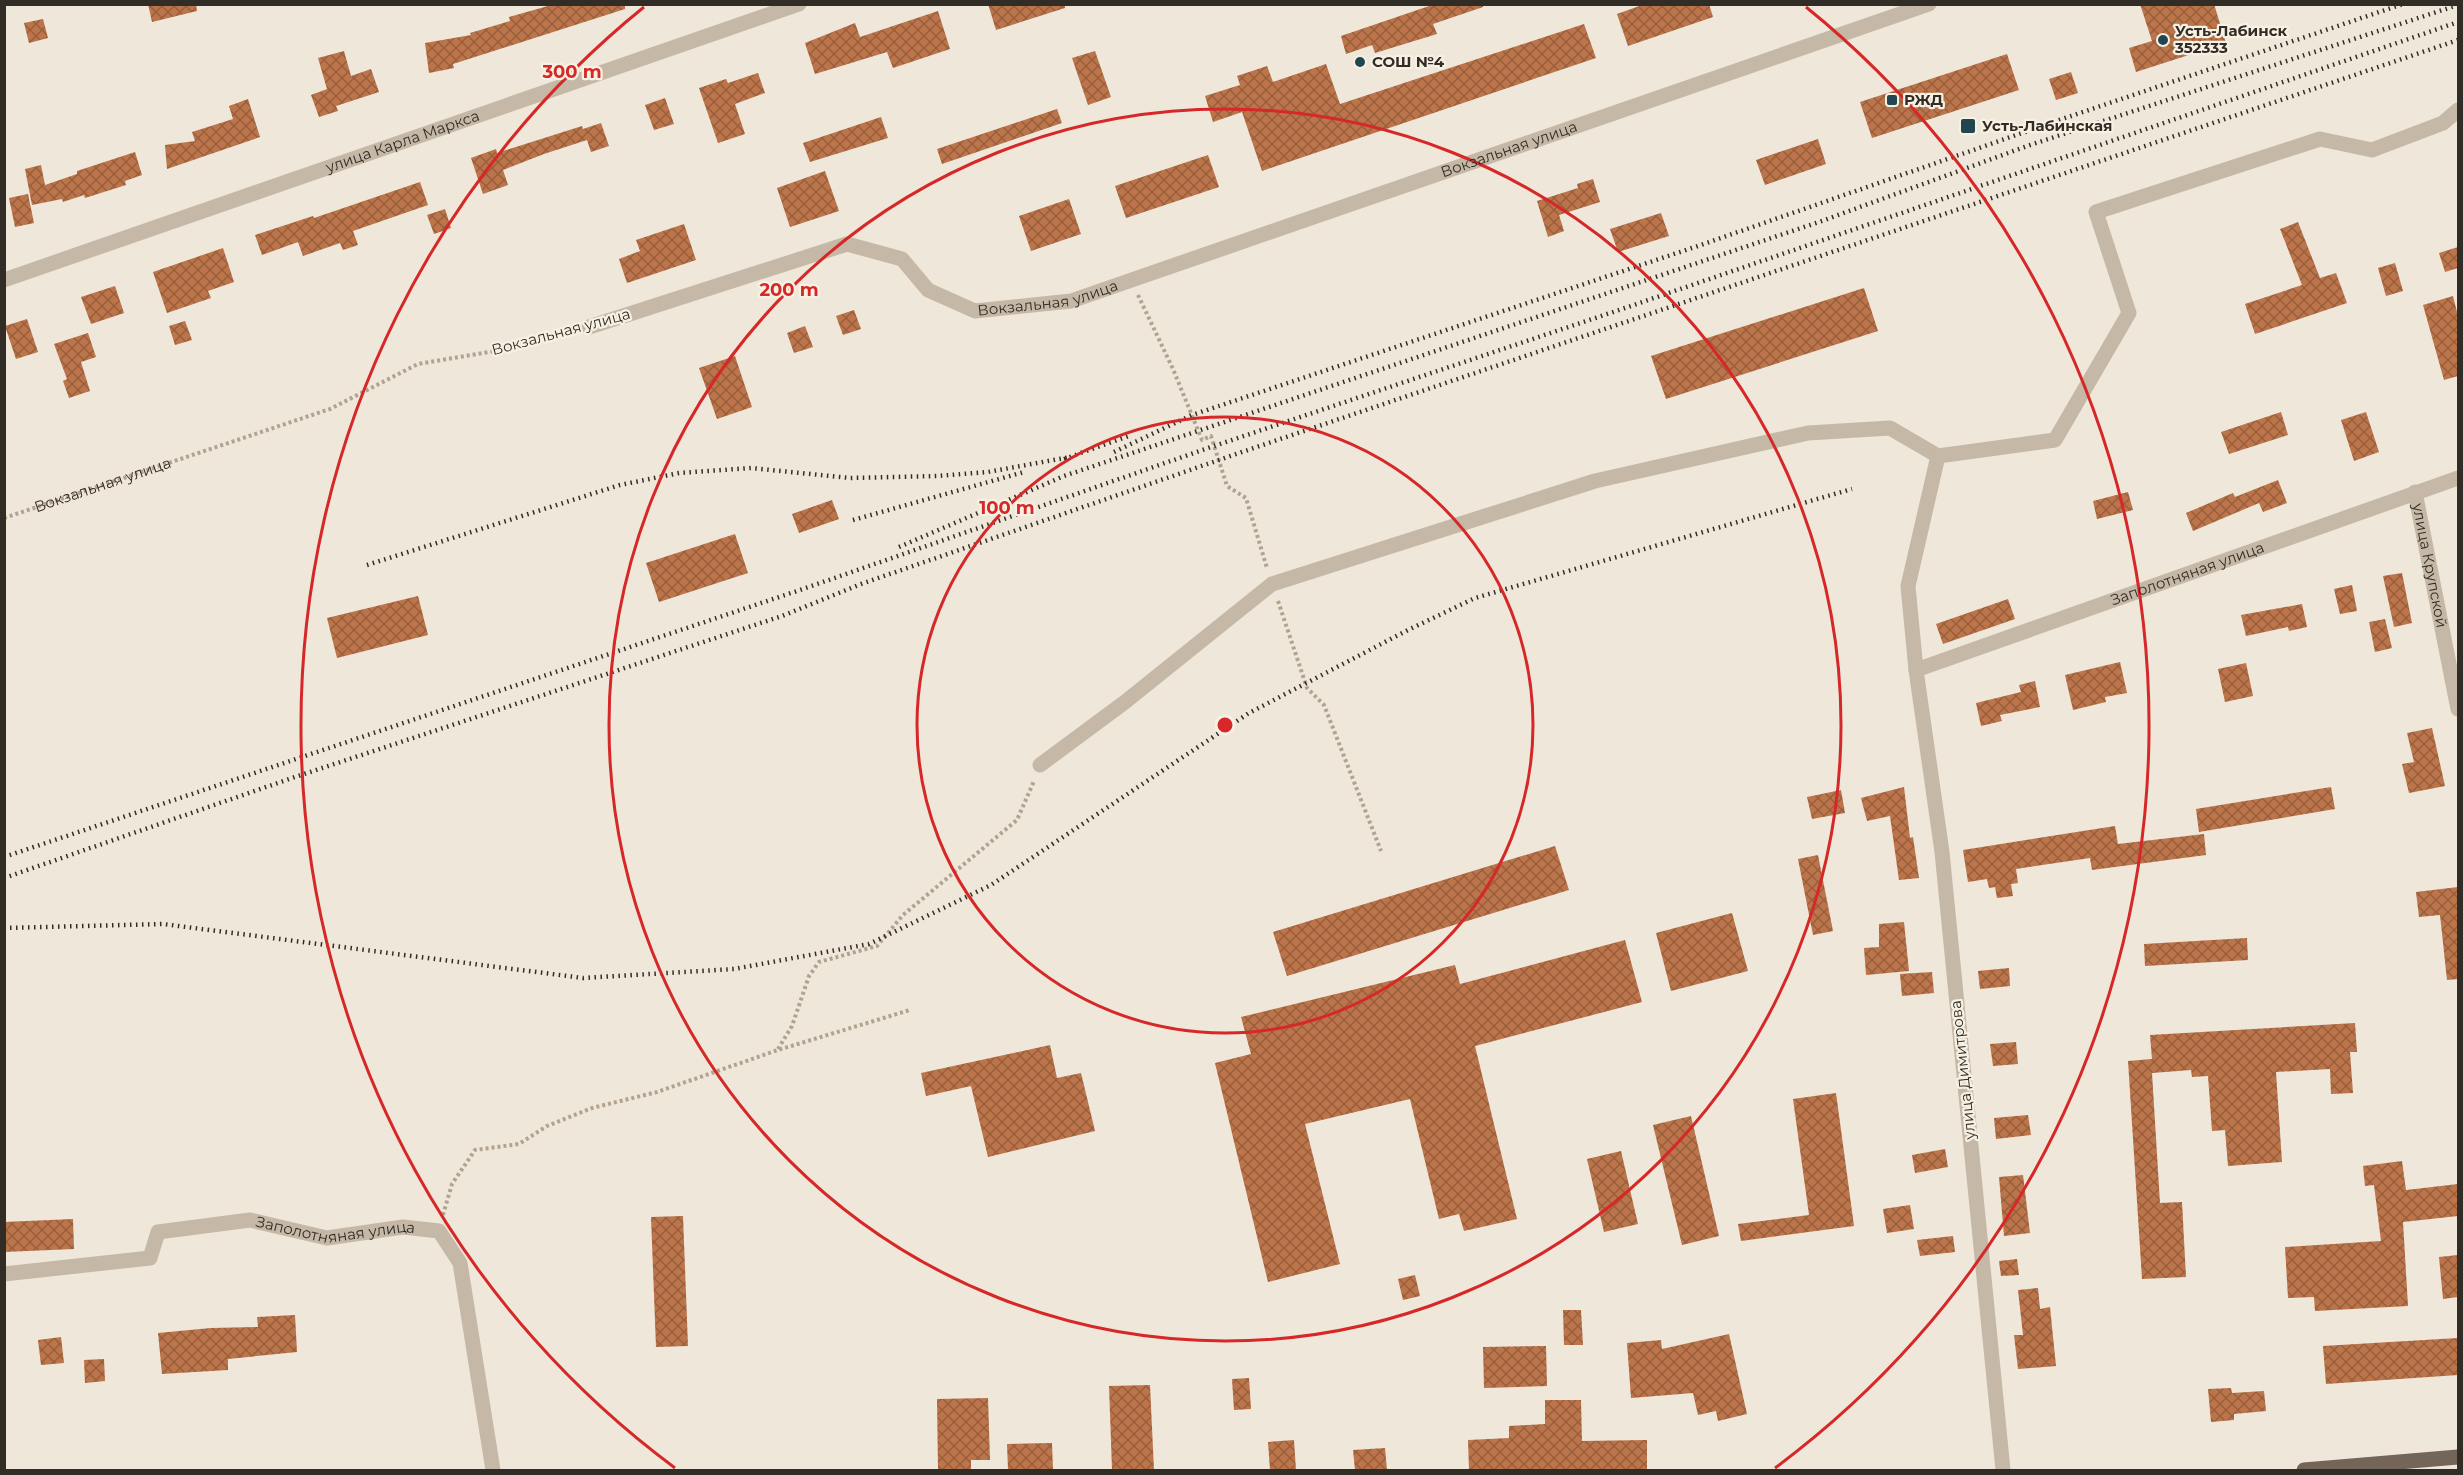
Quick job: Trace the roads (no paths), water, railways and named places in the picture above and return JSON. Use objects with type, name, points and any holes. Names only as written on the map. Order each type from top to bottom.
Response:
[{"type":"main road","points":[[2304,1470],[2458,1456]]},
{"type":"street","name":"улица Карла Маркса","points":[[4,280],[799,4]]},
{"type":"street","name":"Вокзальная улица","points":[[589,327],[847,244],[902,259],[928,290],[975,311],[1071,301],[1929,4]]},
{"type":"street","points":[[1040,765],[1125,702],[1272,584],[1595,481],[1808,433],[1890,428],[1938,456],[2055,440],[2129,313],[2096,212],[2320,139],[2372,150],[2443,123],[2458,110]]},
{"type":"street","name":"улица Димитрова","points":[[1938,456],[1908,586],[1916,670],[1942,852],[2003,1470]]},
{"type":"street","name":"Заполотняная улица","points":[[1916,670],[2458,478]]},
{"type":"street","name":"улица Крупской","points":[[2415,492],[2458,709]]},
{"type":"street","name":"Заполотняная улица","points":[[4,1274],[150,1258],[158,1232],[250,1220],[327,1238],[403,1227],[439,1231],[460,1263],[493,1470]]},
{"type":"railway","points":[[1114,452],[1192,415],[1695,247],[2068,117],[2403,4]]},
{"type":"railway","points":[[899,547],[1064,476],[1819,222],[2030,145],[2458,5]]},
{"type":"railway","points":[[4,857],[800,590],[1214,446],[1625,308],[2458,22]]},
{"type":"railway","points":[[4,878],[292,778],[782,616],[861,584],[1242,452],[2458,40]]},
{"type":"railway","points":[[1064,459],[1129,436]]},
{"type":"railway","points":[[367,565],[620,485],[679,473],[751,468],[850,478],[937,476],[988,472],[1070,457]]},
{"type":"railway","points":[[853,520],[1024,472]]},
{"type":"railway","points":[[4,928],[163,924],[583,978],[734,969],[869,944],[991,885],[1249,713],[1408,630],[1475,598],[1852,489]]},
{"type":"place","name":"Усть-Лабинск 352333","points":[[2163,40]]},
{"type":"place","name":"СОШ №4","points":[[1360,62]]},
{"type":"place","name":"РЖД","points":[[1892,100]]},
{"type":"place","name":"Усть-Лабинская","points":[[1968,126]]}]
